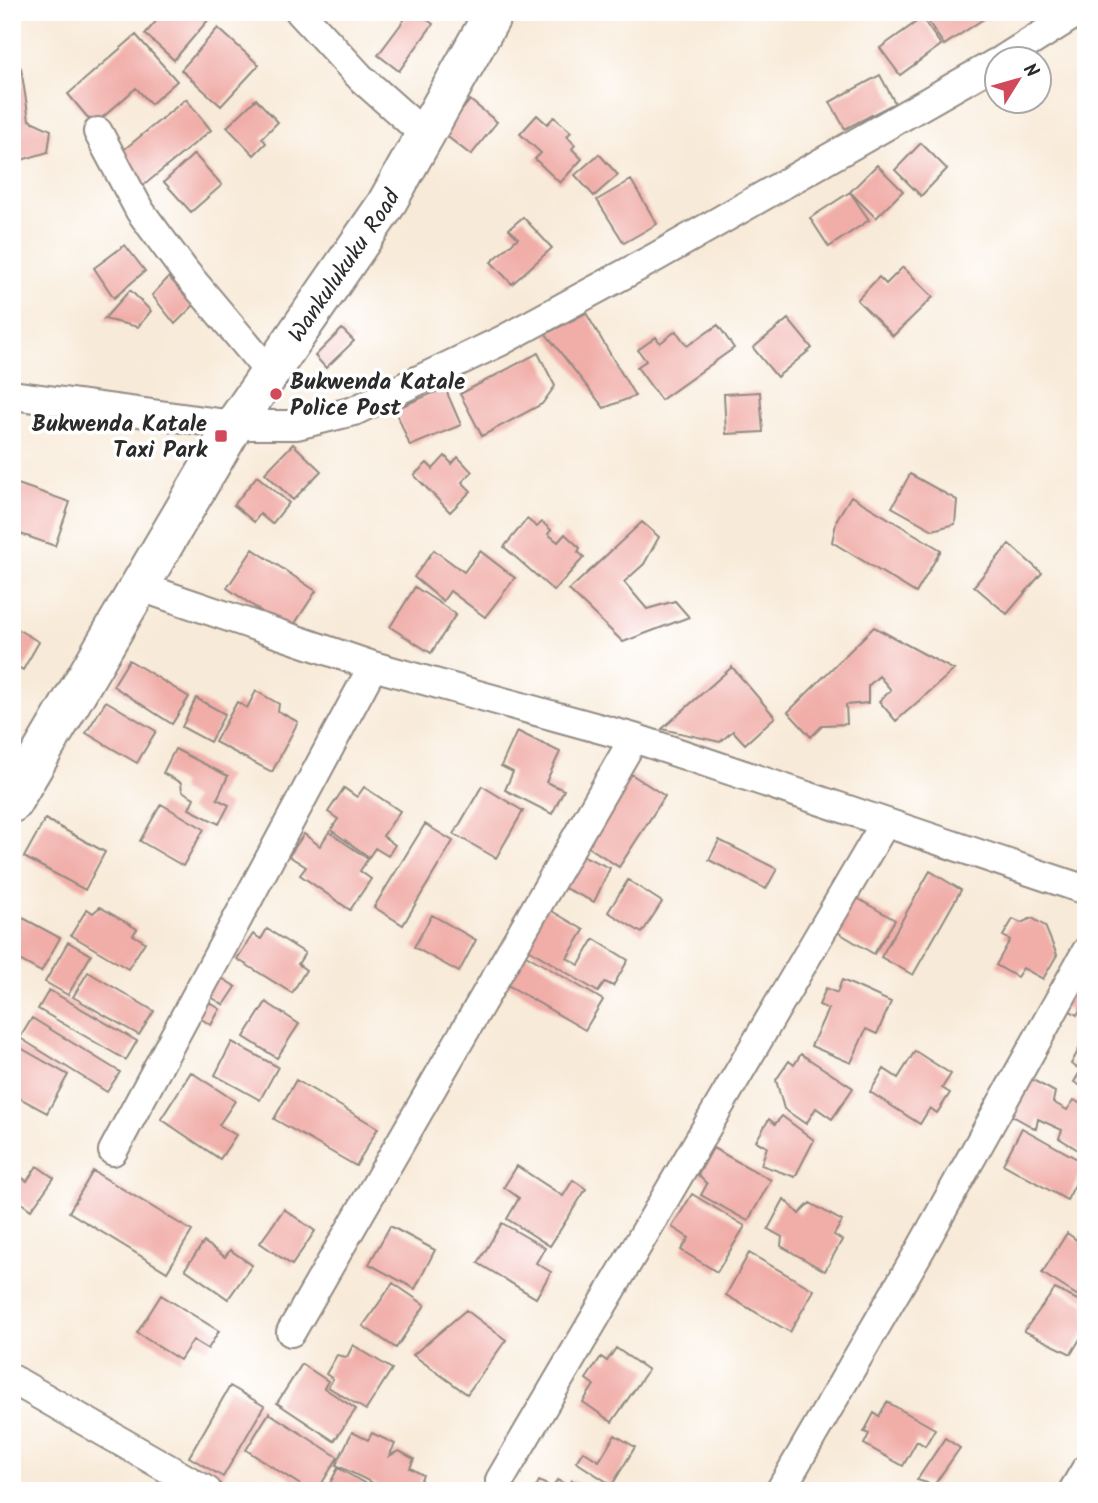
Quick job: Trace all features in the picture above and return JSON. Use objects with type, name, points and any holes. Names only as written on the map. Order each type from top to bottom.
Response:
[{"type":"main road","name":"Wankulukuku Road","points":[[12,803],[234,425],[385,206],[494,12]]},
{"type":"street","points":[[300,12],[361,78],[425,135]]},
{"type":"street","points":[[1024,46],[1078,12]]},
{"type":"street","points":[[12,395],[234,425],[297,425],[366,405],[501,341],[645,264],[982,71]]},
{"type":"street","points":[[98,132],[140,211],[186,273],[270,373]]},
{"type":"street","points":[[138,586],[373,666],[634,738],[1086,890]]},
{"type":"street","points":[[113,1151],[373,666]]},
{"type":"street","points":[[291,1332],[634,738]]},
{"type":"street","points":[[500,1480],[885,823]]},
{"type":"street","points":[[780,1491],[920,1250],[1086,952]]},
{"type":"street","points":[[12,1379],[207,1491]]},
{"type":"street","points":[[1073,1491],[1086,1469]]},
{"type":"building","points":[[164,12],[215,12],[174,60],[145,34]]},
{"type":"building","points":[[410,12],[417,12],[433,24],[399,71],[378,55]]},
{"type":"building","points":[[929,12],[985,12],[988,16],[944,45],[924,15]]},
{"type":"building","points":[[922,18],[941,45],[900,75],[880,48]]},
{"type":"building","points":[[218,28],[259,65],[221,106],[181,70]]},
{"type":"building","points":[[136,35],[177,81],[151,104],[136,88],[94,125],[68,94]]},
{"type":"building","points":[[21,68],[29,120],[51,130],[48,152],[12,163],[12,72]]},
{"type":"building","points":[[880,75],[895,103],[845,129],[830,102]]},
{"type":"building","points":[[186,99],[211,130],[138,190],[121,152]]},
{"type":"building","points":[[256,99],[278,122],[262,138],[266,143],[254,155],[227,127]]},
{"type":"building","points":[[470,100],[497,122],[471,155],[444,134]]},
{"type":"building","points":[[537,115],[547,124],[554,117],[571,132],[567,136],[575,145],[572,149],[582,159],[560,183],[535,159],[541,153],[520,134]]},
{"type":"building","points":[[921,143],[947,169],[921,196],[895,170]]},
{"type":"building","points":[[194,154],[222,185],[191,212],[164,182]]},
{"type":"building","points":[[599,154],[618,175],[594,196],[575,175]]},
{"type":"building","points":[[877,165],[903,191],[876,218],[850,192]]},
{"type":"building","points":[[631,180],[657,224],[624,243],[597,200]]},
{"type":"building","points":[[850,192],[869,220],[829,247],[810,218]]},
{"type":"building","points":[[523,217],[552,248],[512,284],[491,262],[518,238],[509,229]]},
{"type":"building","points":[[125,245],[145,271],[114,298],[94,268]]},
{"type":"building","points":[[903,267],[933,297],[893,336],[857,300],[879,277],[886,284]]},
{"type":"building","points":[[169,277],[194,305],[175,324],[152,295]]},
{"type":"building","points":[[130,290],[151,311],[138,327],[104,319]]},
{"type":"building","points":[[586,313],[635,396],[604,408],[546,334]]},
{"type":"building","points":[[788,319],[812,348],[777,377],[753,348]]},
{"type":"building","points":[[718,325],[734,348],[661,400],[637,367],[646,361],[638,350],[656,337],[660,343],[676,331],[687,346]]},
{"type":"building","points":[[342,329],[354,341],[326,368],[315,356]]},
{"type":"building","points":[[538,353],[555,386],[542,404],[482,436],[460,394]]},
{"type":"building","points":[[445,388],[461,425],[410,446],[395,409]]},
{"type":"building","points":[[760,392],[763,432],[726,434],[724,394]]},
{"type":"building","points":[[293,444],[321,471],[293,500],[265,473]]},
{"type":"building","points":[[445,456],[452,464],[458,457],[472,472],[462,482],[471,491],[450,512],[414,475],[427,463],[433,469]]},
{"type":"building","points":[[910,474],[957,500],[955,524],[933,530],[892,507]]},
{"type":"building","points":[[257,476],[289,503],[272,524],[260,514],[254,522],[234,505]]},
{"type":"building","points":[[12,482],[70,502],[55,546],[12,531]]},
{"type":"building","points":[[851,496],[941,550],[916,593],[832,542],[837,519]]},
{"type":"building","points":[[527,519],[537,527],[542,522],[551,530],[548,534],[558,542],[565,534],[580,548],[578,552],[584,557],[554,591],[504,547]]},
{"type":"building","points":[[642,522],[659,537],[644,564],[624,582],[647,609],[675,601],[689,617],[623,642],[569,590]]},
{"type":"building","points":[[1009,544],[1042,573],[1007,614],[974,586]]},
{"type":"building","points":[[253,549],[316,591],[290,631],[227,588]]},
{"type":"building","points":[[434,550],[464,572],[480,551],[515,578],[485,617],[450,591],[443,601],[414,577]]},
{"type":"building","points":[[415,587],[456,614],[431,653],[390,627]]},
{"type":"building","points":[[12,626],[39,642],[23,670],[12,664]]},
{"type":"building","points":[[874,627],[954,670],[896,721],[879,701],[891,690],[879,676],[868,686],[868,703],[846,705],[847,724],[823,725],[811,737],[788,712]]},
{"type":"building","points":[[129,660],[189,697],[172,724],[113,686]]},
{"type":"building","points":[[732,667],[775,717],[745,744],[733,731],[720,742],[662,729]]},
{"type":"building","points":[[256,691],[279,704],[278,711],[298,722],[272,772],[215,742],[237,702],[247,708]]},
{"type":"building","points":[[196,698],[225,714],[210,742],[182,727]]},
{"type":"building","points":[[106,701],[156,731],[137,763],[86,733]]},
{"type":"building","points":[[517,731],[560,752],[546,782],[564,790],[552,814],[505,790],[513,772],[501,766]]},
{"type":"building","points":[[175,749],[228,776],[217,799],[229,805],[219,824],[189,809],[194,798],[182,791],[181,783],[163,773]]},
{"type":"building","points":[[631,774],[665,796],[619,867],[584,844]]},
{"type":"building","points":[[482,786],[523,811],[496,858],[454,834]]},
{"type":"building","points":[[364,787],[400,811],[383,836],[395,845],[388,856],[375,848],[369,857],[331,830],[338,819],[328,812],[344,788],[357,797]]},
{"type":"building","points":[[161,804],[204,829],[183,866],[140,841]]},
{"type":"building","points":[[45,819],[105,852],[85,890],[24,857]]},
{"type":"building","points":[[425,824],[453,841],[403,925],[374,907]]},
{"type":"building","points":[[329,832],[368,859],[360,871],[371,879],[350,910],[300,875],[306,867],[289,856],[304,834],[320,846]]},
{"type":"building","points":[[719,840],[777,869],[766,889],[709,860]]},
{"type":"building","points":[[577,853],[610,868],[594,902],[562,887]]},
{"type":"building","points":[[930,871],[961,890],[913,975],[881,957]]},
{"type":"building","points":[[628,880],[662,902],[642,933],[608,912]]},
{"type":"building","points":[[850,894],[895,920],[874,954],[829,927]]},
{"type":"building","points":[[100,907],[137,929],[133,935],[145,942],[128,969],[71,935],[87,909],[93,913]]},
{"type":"building","points":[[545,907],[584,930],[567,958],[579,965],[594,939],[628,960],[613,986],[605,982],[598,992],[522,945]]},
{"type":"building","points":[[12,912],[60,938],[41,972],[12,956]]},
{"type":"building","points":[[432,915],[476,940],[459,972],[414,947]]},
{"type":"building","points":[[1032,918],[1045,926],[1057,955],[1043,979],[1023,968],[1017,977],[996,965],[1010,940],[1003,936],[1013,919],[1021,923]]},
{"type":"building","points":[[267,929],[305,953],[298,964],[306,970],[292,993],[237,959],[253,934],[261,939]]},
{"type":"building","points":[[68,942],[91,955],[68,995],[45,982]]},
{"type":"building","points":[[519,951],[603,1000],[585,1030],[501,981]]},
{"type":"building","points":[[1086,963],[1086,1008],[1082,1006],[1077,1015],[1061,1005]]},
{"type":"building","points":[[209,970],[236,987],[224,1005],[198,989]]},
{"type":"building","points":[[88,972],[154,1011],[139,1035],[73,997]]},
{"type":"building","points":[[842,980],[891,1002],[877,1034],[866,1029],[851,1063],[811,1046],[828,1009],[819,1005],[826,988],[837,993]]},
{"type":"building","points":[[49,990],[137,1041],[126,1060],[38,1009]]},
{"type":"building","points":[[199,996],[220,1009],[211,1025],[190,1012]]},
{"type":"building","points":[[266,1002],[299,1024],[277,1058],[244,1037]]},
{"type":"building","points":[[32,1018],[120,1072],[107,1092],[20,1038]]},
{"type":"building","points":[[232,1042],[278,1067],[260,1100],[215,1075]]},
{"type":"building","points":[[1083,1042],[1086,1044],[1086,1089],[1074,1082],[1081,1070],[1071,1064]]},
{"type":"building","points":[[12,1043],[68,1075],[47,1113],[12,1094]]},
{"type":"building","points":[[915,1051],[951,1074],[942,1088],[950,1093],[937,1113],[930,1108],[920,1124],[870,1092],[884,1069],[898,1078]]},
{"type":"building","points":[[801,1054],[853,1088],[832,1119],[816,1108],[806,1124],[784,1109],[776,1080],[789,1061],[794,1065]]},
{"type":"building","points":[[191,1072],[235,1101],[219,1125],[236,1135],[220,1159],[161,1119]]},
{"type":"building","points":[[1022,1074],[1055,1092],[1053,1102],[1067,1110],[1074,1100],[1086,1107],[1086,1155],[1059,1138],[1062,1130],[1038,1119],[1036,1129],[1002,1110]]},
{"type":"building","points":[[296,1080],[378,1128],[356,1166],[274,1119]]},
{"type":"building","points":[[782,1116],[814,1140],[795,1177],[761,1165],[767,1147],[756,1141],[769,1119],[775,1124]]},
{"type":"building","points":[[1022,1128],[1086,1164],[1067,1200],[1003,1164]]},
{"type":"building","points":[[713,1148],[771,1180],[748,1221],[701,1195],[707,1184],[698,1175]]},
{"type":"building","points":[[37,1166],[54,1178],[31,1210],[12,1196],[12,1171],[27,1181]]},
{"type":"building","points":[[517,1166],[563,1196],[573,1180],[586,1189],[550,1246],[507,1219],[519,1198],[504,1187]]},
{"type":"building","points":[[93,1171],[192,1231],[167,1272],[69,1212]]},
{"type":"building","points":[[692,1194],[745,1226],[717,1272],[681,1250],[689,1238],[672,1227]]},
{"type":"building","points":[[784,1199],[799,1214],[810,1203],[842,1221],[834,1235],[842,1240],[825,1271],[781,1246],[782,1237],[768,1229]]},
{"type":"building","points":[[284,1209],[315,1231],[292,1265],[260,1243]]},
{"type":"building","points":[[502,1223],[545,1248],[536,1263],[551,1272],[536,1298],[478,1263]]},
{"type":"building","points":[[390,1226],[435,1250],[415,1289],[369,1264]]},
{"type":"building","points":[[1067,1233],[1078,1241],[1082,1235],[1086,1238],[1086,1301],[1042,1273]]},
{"type":"building","points":[[204,1242],[225,1257],[230,1250],[252,1265],[228,1299],[185,1269]]},
{"type":"building","points":[[749,1253],[814,1290],[790,1332],[726,1295]]},
{"type":"building","points":[[393,1283],[425,1305],[396,1348],[363,1326]]},
{"type":"building","points":[[1055,1289],[1086,1304],[1086,1329],[1071,1354],[1024,1331]]},
{"type":"building","points":[[161,1295],[219,1331],[208,1349],[193,1340],[180,1360],[137,1333]]},
{"type":"building","points":[[466,1310],[506,1340],[467,1394],[413,1355]]},
{"type":"building","points":[[353,1345],[392,1369],[366,1410],[328,1387],[333,1379],[326,1374],[337,1355],[347,1357]]},
{"type":"building","points":[[616,1348],[648,1370],[612,1422],[583,1402],[594,1385],[586,1379],[601,1357],[607,1361]]},
{"type":"building","points":[[302,1364],[328,1381],[324,1388],[356,1409],[334,1441],[277,1403]]},
{"type":"building","points":[[230,1386],[264,1406],[223,1477],[189,1457]]},
{"type":"building","points":[[887,1402],[935,1429],[925,1446],[917,1441],[903,1466],[864,1444],[869,1434],[864,1432],[874,1413],[879,1416]]},
{"type":"building","points":[[269,1413],[338,1457],[317,1491],[310,1491],[246,1450]]},
{"type":"building","points":[[352,1432],[368,1440],[372,1433],[395,1444],[389,1456],[399,1451],[414,1459],[410,1468],[423,1475],[416,1491],[389,1491],[336,1465]]},
{"type":"building","points":[[615,1435],[635,1447],[612,1485],[576,1462],[583,1451],[599,1461]]},
{"type":"building","points":[[945,1438],[960,1448],[934,1485],[917,1480]]},
{"type":"building","points":[[338,1468],[378,1491],[326,1491]]},
{"type":"building","points":[[557,1480],[569,1486],[572,1480],[594,1491],[534,1491],[539,1481],[553,1488]]},
{"type":"place","name":"Bukwenda Katale Police Post","points":[[276,394]]},
{"type":"place","name":"Bukwenda Katale Taxi Park","points":[[221,436]]}]
